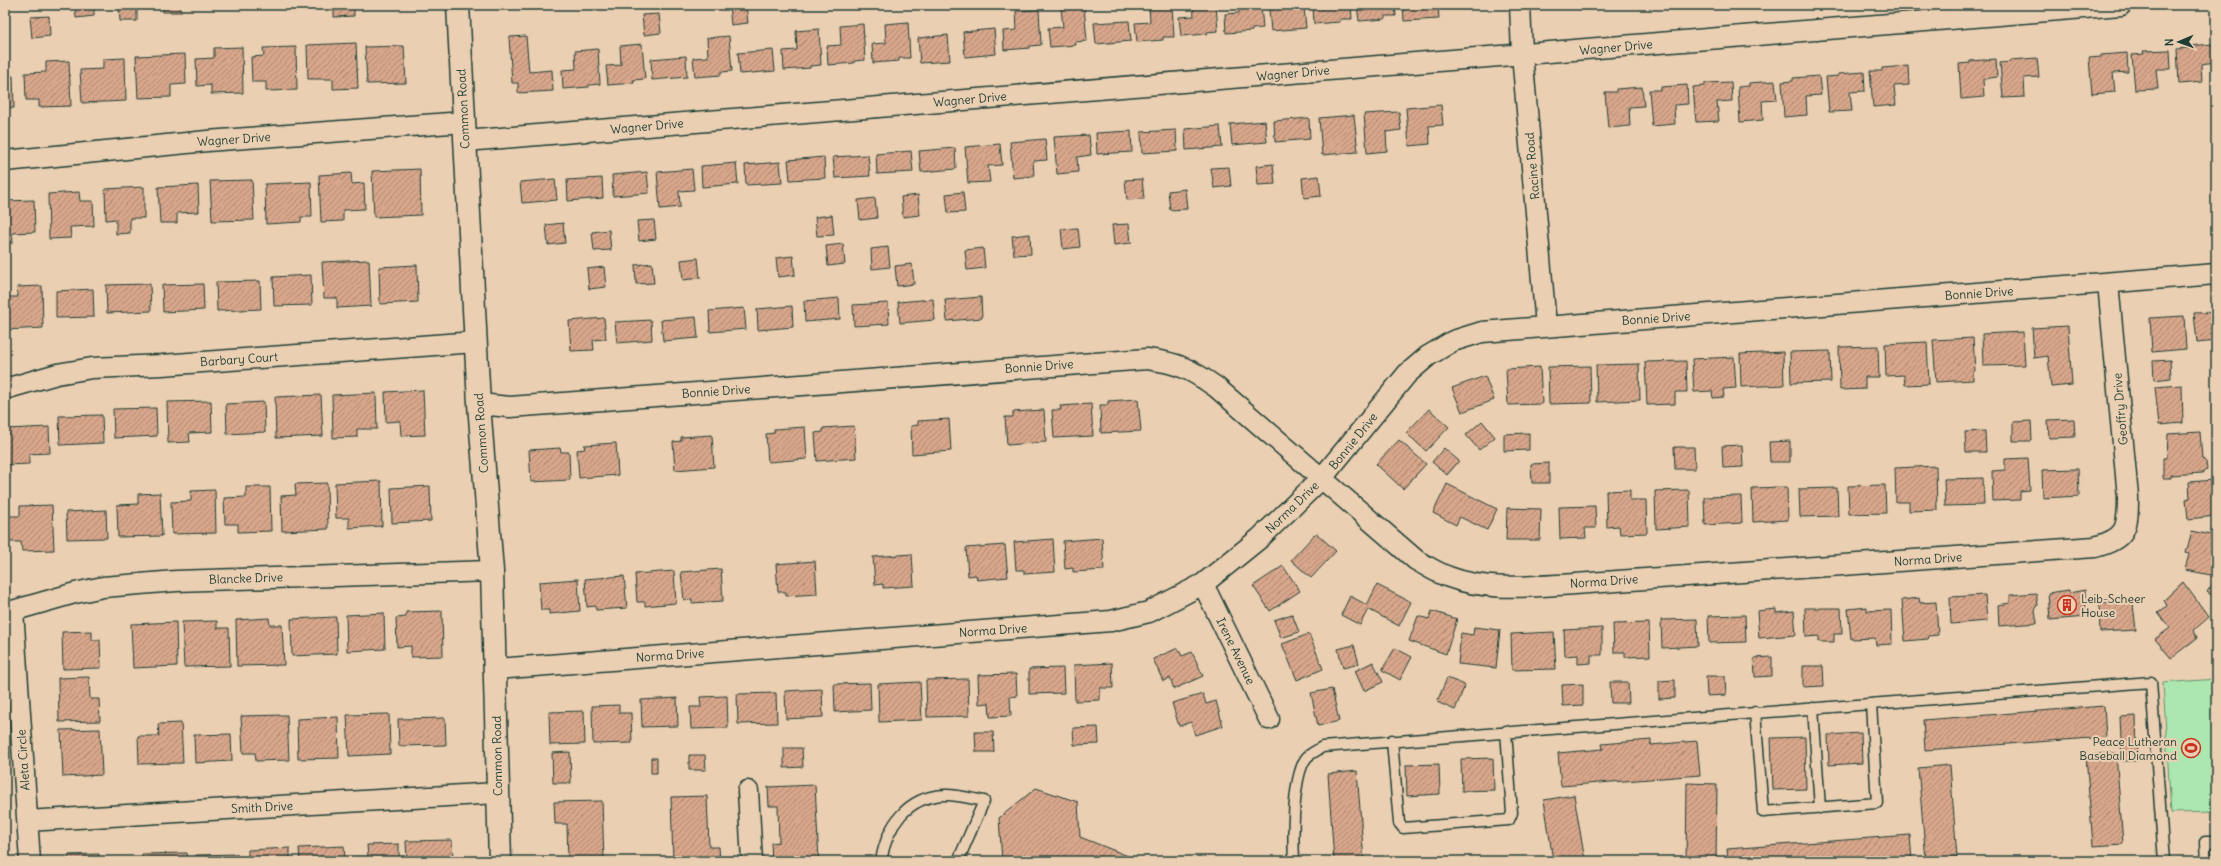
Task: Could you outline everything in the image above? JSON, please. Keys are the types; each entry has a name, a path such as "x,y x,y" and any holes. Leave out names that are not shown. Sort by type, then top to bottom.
{"street":[{"name":"Common Road","path":"458,5 475,342 492,571 496,669 497,793 500,861"},
{"name":"Racine Road","path":"1520,5 1522,54 1546,326"},
{"name":"Wagner Drive","path":"5,160 207,141 464,131 1522,54 2121,5"},
{"name":"Bonnie Drive","path":"479,404 510,407 1147,359 1172,362 1194,372 1216,387 1322,478 1407,374 1428,356 1453,341 1482,332 2216,274"},
{"name":"Geoffry Drive","path":"2108,283 2128,497 2128,520 2123,534"},
{"name":"Barbary Court","path":"5,389 57,374 92,368 170,364 475,342"},
{"name":"Norma Drive","path":"496,669 1111,621 1149,612 1202,584 1260,538 1322,478 1397,545 1422,564 1450,578 1499,586 1583,583 2095,547 2108,544 2123,534"},
{"name":"Blancke Drive","path":"9,612 67,595 103,587 176,580 492,571"},
{"name":"Irene Avenue","path":"1202,584 1269,719"},
{"name":"Aleta Circle","path":"9,612 30,861"},
{"path":"748,791 752,861"},
{"name":"Smith Drive","path":"27,821 497,793"}],"lane":[{"path":"1294,861 1294,808 1300,776 1307,758 1322,747 1392,740 2151,682 2164,861"},
{"path":"1755,712 1763,812 1877,803 1871,704"},
{"path":"1813,708 1820,808"},
{"path":"1392,740 1399,824 1403,828 1509,820 1512,813 1506,732"},
{"path":"882,861 883,849 896,820 901,814 929,797 946,795 984,801 958,861"},
{"path":"2206,861 2205,842 2216,842"}],"green space":[{"name":"Peace Lutheran Baseball Diamond","path":"2216,679 2216,812 2171,813 2163,683"}],"building":[{"path":"75,5 94,5 94,16 76,18"},
{"path":"119,5 137,5 137,21 120,21"},
{"path":"163,5 180,5 181,12 163,12"},
{"path":"271,5 271,6 252,6"},
{"path":"294,5 312,5 312,10 295,11"},
{"path":"334,5 354,5 354,16 334,17"},
{"path":"729,5 746,5 748,23 731,25"},
{"path":"1149,5 1172,5 1174,37 1163,37 1163,40 1137,42 1135,23 1150,22"},
{"path":"1193,5 1216,5 1218,31 1207,32 1207,34 1181,36 1179,17 1194,16"},
{"path":"1239,5 1261,5 1263,28 1252,29 1252,31 1226,33 1225,14 1239,13"},
{"path":"1313,5 1351,5 1352,19 1340,19 1340,22 1314,24"},
{"path":"1357,5 1395,5 1396,16 1385,16 1385,19 1359,21"},
{"path":"1403,5 1438,5 1439,19 1404,21"},
{"path":"1084,6 1087,41 1075,42 1076,45 1050,47 1048,28 1063,27 1061,8"},
{"path":"1304,7 1306,28 1271,31 1269,10"},
{"path":"1039,10 1041,45 1030,46 1030,48 1004,50 1003,31 1017,30 1016,11"},
{"path":"659,14 661,33 644,35 642,15"},
{"path":"49,16 50,36 32,38 30,17"},
{"path":"1129,21 1131,41 1096,44 1094,23"},
{"path":"908,22 910,58 899,58 899,61 873,63 872,44 886,43 885,24"},
{"path":"863,24 865,60 854,61 854,63 828,65 827,46 841,45 840,26"},
{"path":"819,29 821,65 810,66 810,68 784,70 783,51 797,50 796,31"},
{"path":"994,29 996,54 965,57 963,32"},
{"path":"948,35 950,61 920,63 918,38"},
{"path":"526,36 529,72 552,70 553,91 518,93 518,83 512,83 509,37"},
{"path":"729,36 732,71 721,72 721,75 695,77 693,58 708,57 707,38"},
{"path":"356,43 358,88 333,89 333,79 308,79 307,45"},
{"path":"642,44 645,79 633,80 634,83 608,85 606,66 621,65 620,46"},
{"path":"2214,44 2215,62 2201,64 2202,82 2179,84 2177,49 2188,48 2188,46"},
{"path":"404,46 406,83 367,84 365,47"},
{"path":"242,47 243,93 211,94 211,85 197,86 196,59 214,58 214,48"},
{"path":"296,47 297,90 266,91 266,82 252,82 251,57 264,56 263,48"},
{"path":"598,49 600,84 589,85 589,87 563,89 562,70 576,69 575,51"},
{"path":"773,50 775,71 740,74 738,53"},
{"path":"2170,50 2171,69 2156,69 2158,89 2135,90 2132,55 2144,54 2143,51"},
{"path":"2127,53 2128,72 2113,73 2115,92 2092,94 2089,58 2101,57 2101,55"},
{"path":"185,54 186,84 171,85 171,97 138,98 136,56"},
{"path":"686,56 687,77 652,80 651,59"},
{"path":"125,58 126,101 82,103 80,70 103,69 103,59"},
{"path":"2037,58 2039,77 2024,78 2025,97 2003,98 2000,63 2011,62 2011,60"},
{"path":"1996,59 1997,77 1983,79 1984,97 1961,99 1959,64 1970,63 1970,61"},
{"path":"69,61 71,106 39,107 39,100 26,100 25,73 46,72 46,62"},
{"path":"1908,66 1909,85 1894,86 1896,105 1873,107 1870,71 1882,71 1882,68"},
{"path":"1864,72 1865,91 1850,92 1852,111 1829,112 1826,77 1838,76 1838,74"},
{"path":"13,76 14,108 5,108 5,77"},
{"path":"1819,76 1821,95 1806,96 1807,115 1784,117 1782,82 1793,81 1793,78"},
{"path":"1775,81 1777,100 1762,101 1763,120 1740,122 1738,87 1749,86 1749,83"},
{"path":"1731,82 1732,101 1717,102 1719,121 1696,122 1693,87 1705,86 1705,83"},
{"path":"1687,85 1688,104 1674,105 1675,124 1652,126 1649,90 1661,90 1661,87"},
{"path":"1642,87 1644,106 1629,107 1630,126 1608,128 1605,92 1616,92 1616,89"},
{"path":"1441,105 1443,125 1429,126 1430,144 1409,146 1406,108"},
{"path":"1399,112 1401,130 1386,132 1387,151 1367,153 1364,114"},
{"path":"1354,115 1358,152 1322,155 1319,118"},
{"path":"1309,118 1310,139 1275,142 1274,121"},
{"path":"1265,121 1267,142 1232,145 1230,124"},
{"path":"1220,126 1222,147 1186,150 1185,129"},
{"path":"1176,130 1177,151 1142,153 1141,132"},
{"path":"1131,131 1132,152 1097,154 1096,133"},
{"path":"1089,135 1091,155 1077,157 1078,172 1057,174 1054,137"},
{"path":"1045,139 1047,160 1033,161 1034,176 1013,178 1010,142"},
{"path":"1000,144 1002,165 988,166 990,182 968,183 965,147"},
{"path":"955,148 956,169 921,172 919,151"},
{"path":"911,151 913,172 877,174 876,154"},
{"path":"868,155 870,176 835,178 833,157"},
{"path":"824,157 825,178 790,180 788,160"},
{"path":"780,162 782,183 746,185 745,165"},
{"path":"736,163 738,184 702,187 701,166"},
{"path":"1273,164 1275,184 1258,185 1256,166"},
{"path":"1229,167 1231,186 1214,188 1211,168"},
{"path":"420,169 421,215 374,217 372,171"},
{"path":"692,169 694,190 679,191 680,207 660,209 657,172"},
{"path":"647,172 649,193 613,196 612,175"},
{"path":"351,173 352,184 364,183 365,209 343,210 343,221 321,222 319,175"},
{"path":"1319,176 1321,196 1304,198 1302,178"},
{"path":"602,178 603,198 568,201 567,180"},
{"path":"555,179 557,200 522,203 520,182"},
{"path":"1142,179 1144,199 1127,200 1125,180"},
{"path":"252,180 254,220 212,221 210,181"},
{"path":"311,182 312,217 301,217 301,222 266,224 265,184"},
{"path":"198,185 199,212 177,213 177,223 160,223 158,187"},
{"path":"144,187 144,218 130,218 130,233 116,234 116,219 106,220 105,189"},
{"path":"1185,189 1187,209 1170,210 1168,191"},
{"path":"79,192 80,201 93,201 94,226 70,227 71,238 49,239 48,194"},
{"path":"963,192 965,212 948,213 946,194"},
{"path":"918,195 920,215 903,217 901,197"},
{"path":"875,198 877,218 860,220 858,200"},
{"path":"34,200 35,232 12,233 13,243 5,243 5,201"},
{"path":"832,215 834,235 817,236 815,217"},
{"path":"654,220 656,239 639,241 637,221"},
{"path":"563,223 565,243 548,245 546,225"},
{"path":"1129,224 1131,243 1114,245 1112,225"},
{"path":"1078,228 1080,247 1063,249 1061,229"},
{"path":"609,230 611,250 594,251 592,232"},
{"path":"1030,234 1031,254 1014,255 1012,236"},
{"path":"843,244 845,264 828,266 826,246"},
{"path":"888,247 890,267 872,269 871,249"},
{"path":"983,248 985,268 967,270 965,250"},
{"path":"793,256 795,275 778,277 776,258"},
{"path":"698,258 700,278 683,280 681,260"},
{"path":"369,260 371,306 337,308 337,298 324,298 322,262"},
{"path":"652,263 654,283 636,284 635,265"},
{"path":"912,264 914,284 897,286 895,266"},
{"path":"417,265 418,302 380,304 379,267"},
{"path":"604,267 606,287 589,289 587,269"},
{"path":"311,275 312,305 274,306 273,277"},
{"path":"260,281 261,309 217,311 216,282"},
{"path":"150,284 151,311 107,313 106,285"},
{"path":"203,284 204,310 163,312 162,285"},
{"path":"42,286 43,328 5,330 5,297 18,297 17,287"},
{"path":"93,289 94,317 56,318 56,291"},
{"path":"981,297 982,318 947,321 945,300"},
{"path":"839,298 840,319 805,322 804,301"},
{"path":"933,299 935,320 900,323 898,302"},
{"path":"888,303 889,324 854,326 853,305"},
{"path":"792,306 793,327 758,330 757,309"},
{"path":"744,308 746,329 710,332 709,311"},
{"path":"2215,312 2216,341 2197,343 2194,313"},
{"path":"2184,316 2186,349 2152,352 2150,318"},
{"path":"696,317 698,338 663,341 661,320"},
{"path":"604,318 606,339 593,340 594,350 571,351 569,321"},
{"path":"651,320 652,340 617,343 615,322"},
{"path":"2068,326 2072,385 2051,387 2048,356 2034,358 2032,328"},
{"path":"2023,332 2025,365 1983,366 1982,334"},
{"path":"1973,338 1975,371 1973,371 1973,380 1936,382 1933,340"},
{"path":"1927,342 1929,384 1905,385 1904,375 1886,376 1885,344"},
{"path":"1878,346 1879,377 1865,377 1865,389 1840,390 1839,347"},
{"path":"1830,351 1831,382 1791,383 1790,352"},
{"path":"1783,352 1784,385 1741,387 1740,354"},
{"path":"1734,357 1736,388 1723,389 1724,397 1713,398 1712,391 1694,392 1692,359"},
{"path":"2170,360 2171,378 2154,380 2153,361"},
{"path":"1686,361 1687,392 1675,392 1675,404 1647,405 1645,362"},
{"path":"1639,364 1640,400 1597,402 1596,365"},
{"path":"1590,366 1591,403 1549,404 1548,367"},
{"path":"1540,367 1542,404 1508,405 1506,369"},
{"path":"1485,376 1494,400 1462,412 1452,388"},
{"path":"2182,385 2183,423 2159,425 2155,387"},
{"path":"423,390 425,435 401,436 400,421 386,422 385,392"},
{"path":"376,393 377,429 357,429 357,437 333,438 332,395"},
{"path":"321,395 323,436 276,438 275,397"},
{"path":"1138,399 1141,431 1101,433 1100,405 1108,405 1108,401"},
{"path":"211,401 212,432 189,433 190,442 168,443 167,402"},
{"path":"264,402 265,432 227,434 226,404"},
{"path":"1091,404 1093,436 1054,438 1052,410 1061,410 1060,406"},
{"path":"156,408 157,436 114,438 113,409"},
{"path":"1429,409 1449,427 1426,451 1406,433"},
{"path":"1044,410 1046,442 1007,445 1005,417 1013,417 1013,412"},
{"path":"102,415 103,443 60,445 59,416"},
{"path":"949,419 951,451 912,454 911,426 918,425 918,421"},
{"path":"2074,419 2075,437 2049,438 2048,420"},
{"path":"1482,421 1495,437 1479,450 1466,435"},
{"path":"2031,421 2032,441 2013,441 2013,422"},
{"path":"854,426 856,458 817,461 815,433 823,432 823,428"},
{"path":"49,427 50,453 29,454 29,464 7,465 6,429"},
{"path":"805,427 807,459 768,462 766,434 774,433 774,429"},
{"path":"1985,431 1986,452 1966,452 1965,432"},
{"path":"2200,432 2202,458 2206,462 2207,470 2203,473 2170,475 2170,478 2163,478 2163,458 2167,458 2168,434"},
{"path":"1529,433 1529,450 1504,451 1504,434"},
{"path":"712,435 714,467 675,470 673,442 681,441 681,437"},
{"path":"1399,440 1426,464 1403,489 1376,464"},
{"path":"1790,441 1790,462 1770,462 1769,442"},
{"path":"616,443 618,475 579,478 577,450 585,449 584,445"},
{"path":"1742,445 1743,467 1723,468 1722,446"},
{"path":"1674,447 1694,447 1695,469 1675,469"},
{"path":"560,448 561,452 569,452 570,480 531,482 529,450"},
{"path":"1444,448 1459,461 1447,475 1432,462"},
{"path":"2028,458 2030,490 2020,491 2020,500 1993,501 1992,471 2005,470 2005,459"},
{"path":"1549,463 1549,483 1532,483 1531,464"},
{"path":"1936,466 1937,510 1909,511 1909,502 1896,502 1895,468"},
{"path":"2078,469 2079,496 2043,498 2042,470"},
{"path":"1983,478 1984,505 1945,506 1944,479"},
{"path":"2214,480 2216,516 2188,519 2186,499 2190,498 2189,482"},
{"path":"381,481 382,526 349,528 349,518 336,518 335,483"},
{"path":"327,483 328,529 282,531 281,496 296,495 295,484"},
{"path":"1447,484 1497,509 1487,530 1460,517 1456,525 1433,513"},
{"path":"1885,485 1886,513 1849,514 1848,486"},
{"path":"430,486 431,521 392,523 391,488"},
{"path":"246,487 270,487 271,531 238,532 238,524 225,524 224,498 246,497"},
{"path":"1787,487 1788,520 1753,522 1752,488"},
{"path":"1837,488 1838,516 1800,517 1799,489"},
{"path":"215,490 216,533 172,534 171,502 191,501 191,491"},
{"path":"1630,490 1630,500 1646,500 1647,533 1620,534 1619,526 1607,527 1606,491"},
{"path":"1689,490 1690,527 1656,529 1655,491"},
{"path":"160,493 162,536 118,537 117,505 138,504 138,494"},
{"path":"1741,496 1742,523 1705,525 1704,497"},
{"path":"52,505 54,550 22,551 21,542 9,542 8,516 20,516 20,506"},
{"path":"1595,506 1596,528 1585,528 1586,538 1560,539 1559,507"},
{"path":"1507,508 1541,509 1540,540 1506,540"},
{"path":"106,510 107,538 67,539 66,512"},
{"path":"2192,531 2216,536 2216,555 2211,575 2185,570 2189,554 2186,553"},
{"path":"1316,533 1336,551 1311,578 1291,560"},
{"path":"1102,538 1104,570 1073,572 1073,568 1065,569 1063,541"},
{"path":"1053,539 1055,572 1024,574 1024,570 1016,570 1014,542"},
{"path":"1005,545 1008,577 977,580 976,575 968,576 966,548"},
{"path":"912,554 914,586 883,588 883,584 875,585 873,557"},
{"path":"815,561 817,594 786,596 786,592 778,592 776,564"},
{"path":"1283,566 1300,591 1270,611 1253,586"},
{"path":"721,569 723,601 692,603 692,599 684,600 681,572"},
{"path":"674,571 676,603 645,606 645,602 637,602 635,574"},
{"path":"624,576 627,608 596,610 595,606 587,607 585,579"},
{"path":"2216,578 2216,598 2207,592"},
{"path":"578,579 580,611 549,614 549,610 541,610 539,582"},
{"path":"2183,582 2209,617 2194,630 2197,638 2171,658 2155,639 2170,628 2158,613 2167,606 2164,600"},
{"path":"1377,585 1411,602 1399,626 1368,609 1360,625 1341,615 1350,596 1367,605"},
{"name":"Leib-Scheer House","path":"2069,590 2069,593 2085,590 2086,617 2050,620 2048,593"},
{"path":"2036,593 2038,605 2035,610 2037,623 1999,626 1998,605 2010,603 2010,595"},
{"path":"1985,595 1987,621 1951,624 1950,597"},
{"path":"1919,598 1920,603 1936,602 1938,635 1929,636 1928,639 1905,641 1902,600"},
{"path":"2112,600 2133,604 2136,630 2100,632 2099,604 2108,603"},
{"path":"1867,607 1867,611 1891,610 1892,644 1876,645 1875,638 1851,639 1848,609"},
{"path":"1805,608 1841,608 1842,634 1834,634 1834,642 1819,642 1819,636 1806,637"},
{"path":"1776,609 1776,613 1794,611 1796,635 1759,638 1757,611"},
{"path":"442,611 443,656 411,657 411,646 397,647 396,618 406,617 406,612"},
{"path":"1432,611 1457,619 1446,654 1409,641 1418,616 1429,619"},
{"path":"384,613 385,649 347,651 346,615"},
{"path":"1292,614 1299,632 1281,638 1274,620"},
{"path":"1745,615 1746,642 1709,643 1708,616"},
{"path":"336,617 337,654 292,656 291,619"},
{"path":"269,618 270,625 282,625 284,665 237,666 236,620"},
{"path":"1697,619 1698,646 1662,648 1661,620"},
{"path":"217,621 217,628 229,628 230,666 184,667 182,622"},
{"path":"176,622 177,666 133,668 131,624"},
{"path":"1649,623 1650,656 1625,657 1625,652 1614,652 1613,624"},
{"path":"1474,627 1500,630 1496,668 1458,664 1461,633 1473,635"},
{"path":"1602,628 1602,655 1591,655 1591,663 1578,664 1578,655 1565,656 1564,630"},
{"path":"92,631 92,640 100,640 101,668 63,669 62,632"},
{"path":"1554,632 1556,669 1512,670 1511,634"},
{"path":"1309,634 1323,669 1297,680 1282,644"},
{"path":"1354,645 1359,664 1343,668 1338,649"},
{"path":"1178,648 1182,656 1192,652 1203,676 1174,689 1170,678 1163,681 1153,659"},
{"path":"1395,648 1412,657 1400,680 1382,670"},
{"path":"1772,657 1772,676 1755,677 1754,658"},
{"path":"1373,662 1383,682 1364,691 1355,671"},
{"path":"1112,663 1113,688 1100,688 1100,700 1075,701 1074,665"},
{"path":"1803,666 1823,666 1824,686 1803,687"},
{"path":"1063,668 1064,693 1029,694 1029,669"},
{"path":"1016,674 1017,696 1010,697 1011,716 990,717 989,703 979,704 978,675"},
{"path":"1706,676 1725,676 1726,695 1707,696"},
{"path":"89,677 90,699 99,699 100,721 59,722 58,678"},
{"path":"1447,678 1465,685 1455,710 1437,702"},
{"path":"968,679 969,716 927,717 926,680"},
{"path":"1675,680 1675,698 1659,699 1659,681"},
{"path":"920,682 922,720 879,722 878,684"},
{"path":"1610,682 1628,682 1629,703 1611,703"},
{"path":"870,683 871,710 835,712 834,684"},
{"path":"1583,684 1583,705 1563,706 1562,685"},
{"path":"822,689 823,717 786,719 785,691"},
{"path":"1332,689 1339,721 1318,726 1311,693"},
{"path":"776,693 777,723 738,724 737,694"},
{"path":"1203,694 1206,704 1216,701 1223,726 1195,735 1191,722 1179,726 1172,703"},
{"path":"727,696 728,728 691,729 690,707 701,707 700,697"},
{"path":"677,698 678,726 642,727 641,700"},
{"path":"619,705 619,713 631,713 632,743 593,744 592,706"},
{"path":"2104,706 2106,737 1925,750 1923,720"},
{"path":"584,711 585,744 550,745 549,712"},
{"path":"389,714 390,754 349,756 347,715"},
{"path":"287,715 289,760 256,761 255,753 243,753 241,716"},
{"path":"2136,716 2137,761 2122,761 2120,717"},
{"path":"338,717 339,758 298,759 297,719"},
{"path":"445,718 446,745 399,746 398,719"},
{"path":"181,723 183,763 139,764 138,736 159,736 158,724"},
{"path":"1098,727 1099,744 1074,745 1073,728"},
{"path":"100,729 102,775 63,777 61,730"},
{"path":"975,732 993,732 994,752 976,752"},
{"path":"1861,733 1862,763 1829,765 1828,735"},
{"path":"231,734 232,761 195,763 194,735"},
{"path":"1805,737 1806,789 1773,790 1771,738"},
{"path":"1651,740 1651,745 1697,741 1700,775 1561,786 1558,753 1603,749 1602,744"},
{"path":"784,748 802,748 803,767 784,768"},
{"path":"570,752 571,783 553,783 552,753"},
{"path":"2116,753 2123,844 2093,846 2086,755"},
{"path":"689,755 705,755 706,770 689,770"},
{"path":"651,758 657,758 657,773 651,773"},
{"path":"1493,758 1494,790 1462,791 1461,759"},
{"path":"1439,764 1440,794 1407,796 1406,765"},
{"path":"1950,765 1957,857 1926,860 1918,768"},
{"path":"1357,771 1364,861 1334,861 1328,774"},
{"path":"1687,783 1717,784 1716,861 1686,861"},
{"path":"815,785 819,861 772,861 771,843 779,842 778,806 769,806 768,787"},
{"path":"1036,788 1078,802 1080,837 1133,858 1133,861 1002,861 999,818"},
{"path":"1574,795 1585,861 1553,861 1544,800"},
{"path":"707,796 709,847 719,847 720,861 673,861 671,797"},
{"path":"602,801 604,861 568,861 567,824 555,824 554,802"},
{"path":"1910,835 1912,861 1728,861 1727,849"},
{"path":"452,840 453,861 407,861 406,841"},
{"path":"399,844 399,861 353,861 353,857 368,857 367,845"},
{"path":"344,846 345,861 300,861 299,848"},
{"path":"290,848 290,861 248,861 248,850"},
{"path":"187,853 188,861 142,861 142,854"},
{"path":"99,854 99,861 69,861 68,855"},
{"path":"237,854 238,861 196,861 196,855"},
{"path":"1497,857 1498,861 1454,861"}],"place":[{"name":"Leib-Scheer House","path":"2067,605"},
{"name":"Peace Lutheran Baseball Diamond","path":"2191,748"}]}
